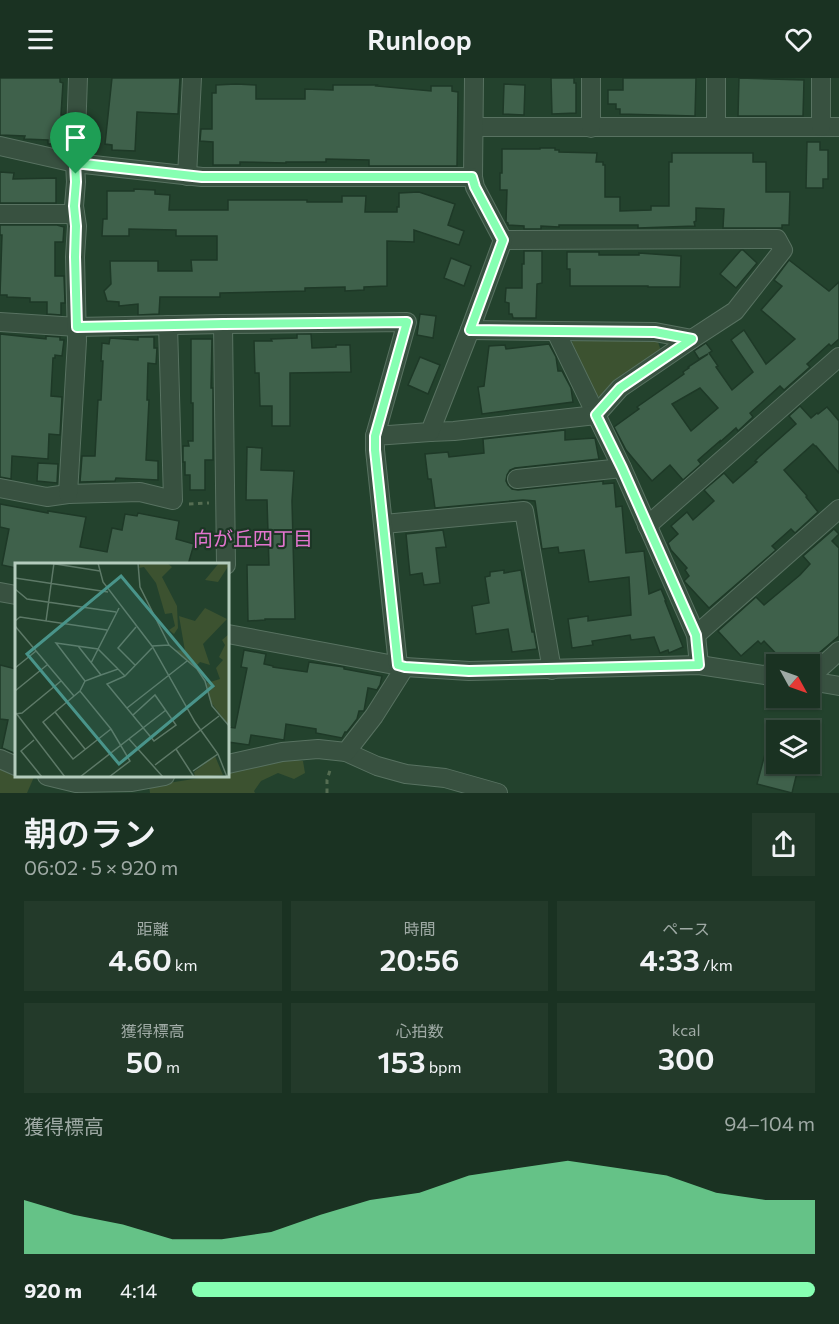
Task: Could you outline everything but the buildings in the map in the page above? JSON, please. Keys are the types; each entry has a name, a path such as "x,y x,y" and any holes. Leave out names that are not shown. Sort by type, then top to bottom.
{"street":[{"path":"68,494 77,327 74,206 78,78"},
{"path":"187,176 192,78"},
{"path":"430,432 503,240 472,177 474,78"},
{"path":"591,78 591,128"},
{"path":"716,78 716,126"},
{"path":"474,127 830,127 821,78"},
{"path":"0,146 75,163 187,176 472,177"},
{"path":"0,214 75,213"},
{"path":"375,436 454,431 596,415 620,388 735,311 783,250 777,239 503,240"},
{"path":"0,322 77,327 407,322 375,436 402,666 374,716 341,751"},
{"path":"223,324 226,563"},
{"path":"0,488 47,496 140,492 173,501 168,325"},
{"path":"470,330 655,332 692,339"},
{"path":"556,332 622,468 696,635 699,665"},
{"path":"647,526 839,357"},
{"path":"517,479 622,468"},
{"path":"696,635 839,509"},
{"path":"384,524 524,511 552,670"},
{"path":"0,592 15,594"},
{"path":"230,634 402,666 469,671 699,665 766,675"},
{"path":"820,669 839,651"},
{"path":"820,681 839,686"},
{"path":"230,764 282,752 318,749 341,751 377,766 406,774 445,778 498,793"},
{"path":"0,759 15,766"},
{"path":"52,778 76,783 132,782 158,778"}],"path":[{"path":"184,504 214,503"},
{"path":"327,793 327,780 341,751"}],"green space":[{"path":"576,336 656,336 661,351 619,378 603,397 589,395 568,348"},
{"path":"283,758 303,761 305,773 294,779 278,773 261,781 255,793 150,793 149,786 200,778 230,778 230,770"},
{"path":"0,764 15,770 15,778 34,778 27,793 0,793"}],"district":[{"name":"向が丘四丁目","path":"253,538"}],"route":[{"path":"75,163 202,177 472,177 503,240 470,330 655,332 692,339 620,388 596,415 696,635 699,665 469,671 398,665 375,436 407,322 77,327 74,206 76,174 75,163"}]}
